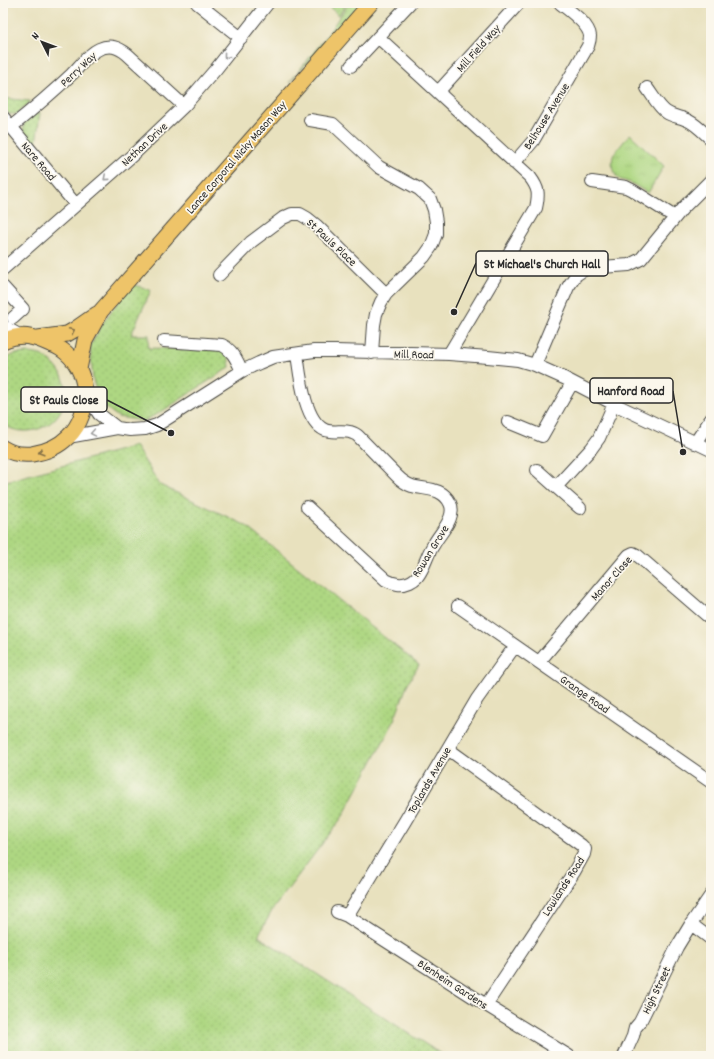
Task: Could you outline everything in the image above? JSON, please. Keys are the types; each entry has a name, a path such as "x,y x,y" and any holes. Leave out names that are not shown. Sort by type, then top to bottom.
{"main road":[{"name":"Lance Corporal Nicky Mason Way","path":"79,369 85,340 102,311 371,3"},
{"name":"Lance Corporal Nicky Mason Way","path":"37,338 67,334 102,311"},
{"path":"3,341 21,336 37,338 60,348 72,358 79,369 86,391 83,411 77,425 68,437 54,448 38,453 23,455 5,451"}],"street":[{"path":"197,3 241,38"},
{"name":"Nethan Drive","path":"3,269 135,153 184,106 268,3"},
{"path":"351,66 410,3"},
{"name":"Mill Field Way","path":"438,92 519,3"},
{"name":"Belhouse Avenue","path":"378,37 514,163 533,141 588,46 590,36 585,25 561,3"},
{"name":"Perry Way","path":"11,127 50,94 91,54 99,49 110,46 120,48 128,54 184,106"},
{"path":"646,88 665,111 674,116 690,121 711,139"},
{"name":"Nare Road","path":"3,117 76,205"},
{"path":"310,120 333,124 379,167 419,189 430,199 434,210 436,234 431,247 424,257 386,294 380,302 374,325 372,353"},
{"path":"449,354 536,208 538,198 536,186 530,176 514,163"},
{"path":"534,365 568,287 576,275 588,268 629,265 641,259 675,217 711,180"},
{"path":"592,182 626,187 675,217"},
{"name":"St Pauls Place","path":"219,275 251,242 283,218 292,214 300,214 317,226 386,294"},
{"path":"3,287 22,309 12,318"},
{"path":"3,326 21,336"},
{"path":"164,341 222,345 231,352 242,371"},
{"name":"Mill Road","path":"68,437 117,428 130,430 145,429 157,425 242,371 273,357 335,351 449,354 518,360 534,365 711,450"},
{"name":"Rowan Grove","path":"297,354 301,380 308,407 317,423 322,428 328,430 350,432 358,436 396,476 412,486 433,489 440,492 450,503 452,510 451,517 447,525 432,545 421,571 416,578 403,584 394,584 386,580 307,507"},
{"path":"508,422 542,436 572,383"},
{"path":"86,391 94,408 99,414 117,428"},
{"path":"556,487 591,449 599,438 614,404"},
{"path":"696,443 711,419"},
{"path":"537,470 580,508"},
{"name":"Manor Close","path":"539,662 633,553 637,554 711,619"},
{"name":"Grange Road","path":"458,606 711,782"},
{"name":"Toplands Avenue","path":"342,914 448,748 477,699 515,646"},
{"name":"Lowlands Road","path":"448,748 585,849 584,854 574,872 486,1005"},
{"name":"High Street","path":"624,1056 635,1028 640,1022 677,947 711,895"},
{"name":"Blenheim Gardens","path":"342,914 570,1056"},
{"path":"691,924 711,939"}],"green space":[{"path":"324,3 347,3 339,15"},
{"path":"349,3 361,3 289,83 325,38"},
{"path":"3,98 30,102 16,114 9,114 3,106"},
{"path":"39,112 36,144 33,144 23,131 24,124"},
{"path":"630,134 664,166 648,193 631,183 619,179 616,176 612,164 613,155"},
{"path":"132,284 151,290 131,335 149,335 148,348 222,350 228,355 230,367 164,410 144,421 118,417 100,403 93,380 90,346 104,321"},
{"path":"28,353 44,357 57,368 63,379 66,390 65,400 61,410 46,426 35,430 20,431 7,427 3,424 3,360 15,354"},
{"path":"135,446 160,485 245,525 419,665 408,683 392,725 343,816 273,909 258,936 444,1056 3,1056 3,482"}],"place":[{"name":"St Michael's Church Hall","path":"454,312"},
{"name":"St Pauls Close","path":"171,433"},
{"name":"Hanford Road","path":"683,452"}]}
